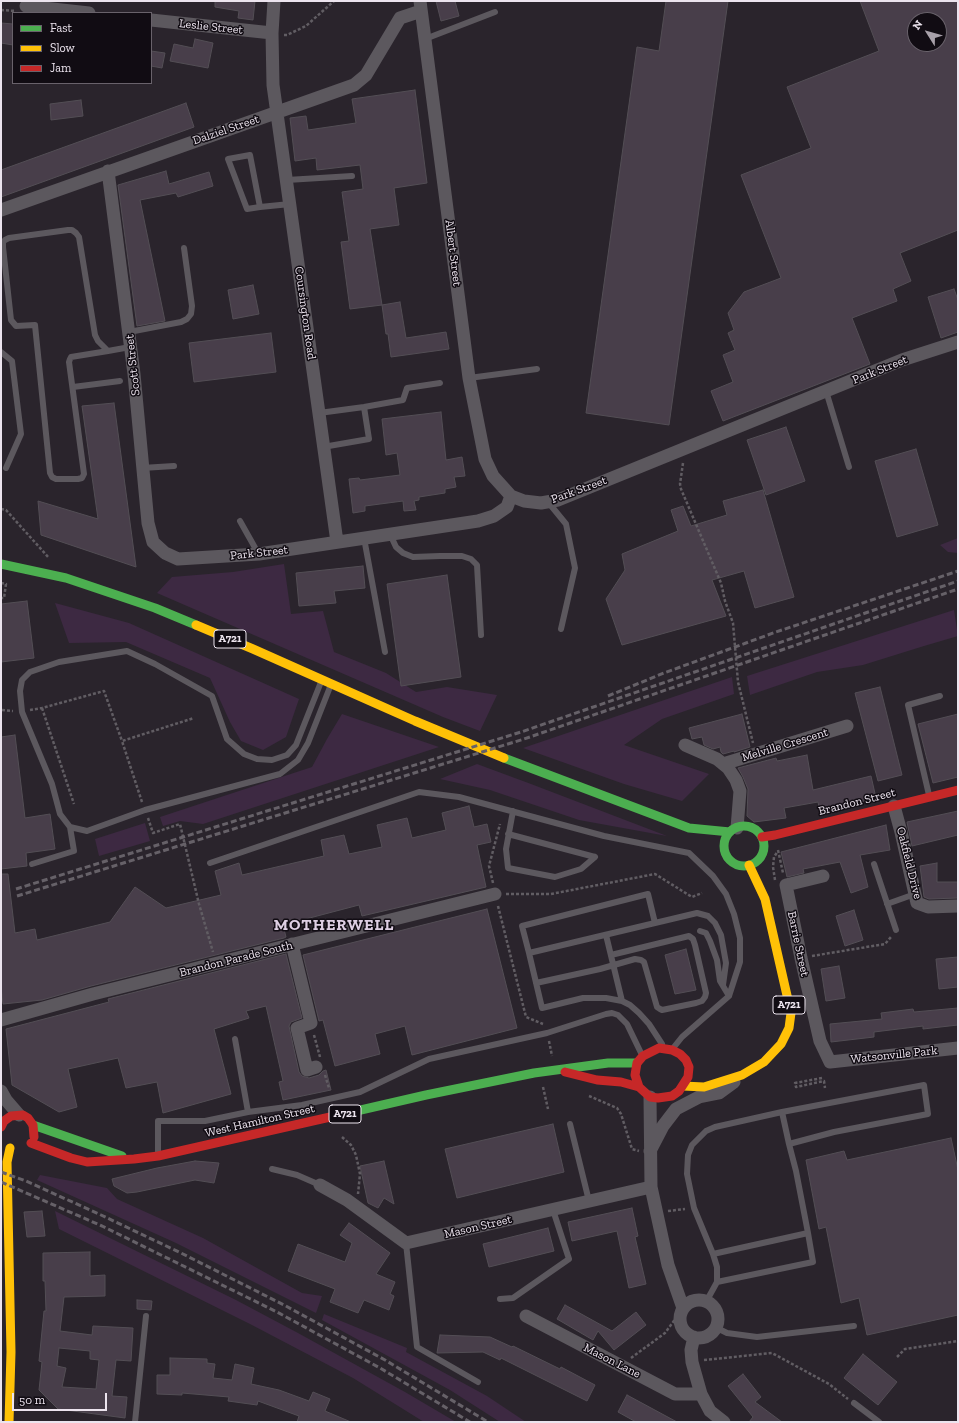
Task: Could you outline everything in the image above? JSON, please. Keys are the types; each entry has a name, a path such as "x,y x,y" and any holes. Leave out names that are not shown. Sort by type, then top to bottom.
{"main road":[{"name":"A721","path":"1,564 66,578 155,608 322,679 415,722 525,767 689,828 733,830 743,826 750,827 760,834 762,838"},
{"name":"Brandon Street","path":"762,838 958,790"},
{"name":"A721","path":"689,828 700,837"},
{"path":"729,858 725,851 724,844 733,830"},
{"path":"717,850 734,863 742,866 749,865 756,862 764,850 762,838"},
{"name":"A721","path":"683,1086 704,1087 724,1079 742,1075 764,1062 781,1044 789,1028 791,1013 765,899 749,865"},
{"name":"A721","path":"640,1059 659,1048 668,1050"},
{"path":"640,1059 635,1075 640,1087 650,1097 658,1098 672,1096 683,1086 693,1068 680,1054 668,1050"},
{"name":"West Hamilton Street","path":"21,1147 87,1162 158,1156 426,1095 534,1073 640,1059"},
{"name":"West Hamilton Street","path":"556,1070 597,1080 621,1082 640,1087"},
{"path":"711,1074 724,1079"},
{"name":"A721","path":"19,1115 28,1118 33,1125"},
{"path":"1,1125 7,1118 19,1115"},
{"path":"9,1422 9,1359 5,1285 7,1162 34,1135 33,1125"},
{"name":"West Hamilton Street","path":"33,1125 134,1159"},
{"name":"A721","path":"2,1140 21,1147"}],"street":[{"name":"Coursington Road","path":"274,1 272,33 273,85 276,113 287,180 337,542"},
{"path":"26,6 80,12"},
{"name":"Albert Street","path":"420,6 469,378 485,459 493,476 511,496"},
{"name":"Dalziel Street","path":"1,210 354,85 366,75 400,18 420,6"},
{"name":"Leslie Street","path":"152,20 272,33"},
{"name":"Scott Street","path":"108,171 134,374 148,523 153,542 165,553"},
{"name":"Park Street","path":"165,553 178,559 259,554 478,521 494,516 507,507 511,496 524,501 541,503 558,500 902,360 958,342"},
{"name":"Melville Crescent","path":"723,764 847,726"},
{"path":"685,745 723,764 728,768 736,780 740,791 733,830"},
{"name":"Oakfield Drive","path":"894,806 902,832 917,903 928,907 958,906"},
{"path":"780,882 823,876"},
{"name":"Barrie Street","path":"780,882 801,958 820,1041 830,1062"},
{"name":"Brandon Parade South","path":"1,1020 93,994 496,894"},
{"path":"292,944 311,1023 297,1028 307,1070 318,1062"},
{"name":"Watsonville Park","path":"830,1062 958,1048"},
{"path":"650,1153 663,1126 676,1109 699,1097 719,1093 742,1075"},
{"path":"1,1091 6,1100 19,1115"},
{"path":"650,1097 651,1187 668,1265 684,1308"},
{"path":"320,1185 357,1207 406,1243"},
{"name":"Mason Street","path":"406,1243 651,1187"},
{"path":"700,1300 711,1305 717,1315 717,1322 712,1332 701,1338 694,1337 684,1331 681,1326 681,1313 684,1308 688,1304 700,1300"},
{"name":"Mason Lane","path":"526,1316 675,1394 701,1394"},
{"path":"694,1337 691,1350 692,1362 701,1394 710,1411 723,1422"}],"lane":[{"path":"425,39 495,12"},
{"path":"260,207 250,155 228,159 247,209 290,204"},
{"path":"287,180 352,176"},
{"path":"108,351 98,341 95,335 79,237 72,230 16,237 5,240 3,242 3,247 12,323 16,326 35,325 50,473 52,477 56,479 78,479 82,478 84,474 69,362 71,357 108,351 130,347"},
{"path":"129,332 181,322 187,319 191,314 192,306 184,248"},
{"path":"1,352 12,361 21,434 6,468"},
{"path":"469,378 537,369"},
{"path":"73,387 120,381"},
{"path":"319,413 403,400 407,388 440,383"},
{"path":"826,391 848,467"},
{"path":"323,447 369,439 364,407"},
{"path":"142,468 174,466"},
{"path":"548,502 566,524 575,568 561,629"},
{"path":"240,522 259,554"},
{"path":"390,534 396,547 404,553 414,557 462,556 471,559 477,565 481,635"},
{"path":"364,538 385,652"},
{"path":"32,864 74,851 70,827 60,814 52,784 22,712 20,691 22,680 30,672 60,662 127,651 155,664 212,696 227,739 244,754 257,759 272,760 287,755 296,745 322,679"},
{"path":"70,827 87,832 145,810 280,774 298,760 308,743 331,684"},
{"path":"930,797 908,705 940,696"},
{"path":"210,863 419,792 459,797 604,836 689,853 713,876 726,894 734,914 740,938 740,962 729,996 668,1050 649,1024 630,1005 622,1001 606,998 583,998 542,1008 522,926 648,894 655,923"},
{"path":"508,834 595,857 581,869 555,877 508,868 506,849 510,810"},
{"path":"874,864 896,930"},
{"path":"887,904 915,894"},
{"path":"529,953 697,913 708,916 715,923 721,935 726,963 723,985"},
{"path":"700,932 706,934 710,940 717,960 720,981 729,996"},
{"path":"606,935 622,1001"},
{"path":"536,983 635,959 644,962 657,1007 662,1010 702,1001 705,997 706,993 695,945 689,936 611,955"},
{"path":"158,1156 158,1121 205,1121 248,1112 302,1105 360,1092 429,1059 547,1033 606,1014 612,1013 627,1024 640,1059"},
{"path":"235,1039 248,1112"},
{"path":"706,1302 717,1282 717,1267 694,1208 687,1174 687,1163 692,1145 699,1137 706,1131 715,1127 782,1112 924,1085 928,1114 834,1132 789,1144"},
{"path":"717,1282 813,1262 796,1171 782,1112"},
{"path":"570,1124 589,1200"},
{"path":"272,1169 297,1175 320,1185"},
{"path":"500,1299 513,1298 569,1259 553,1210"},
{"path":"713,1254 808,1233"},
{"path":"406,1243 417,1346 478,1382"},
{"path":"135,1422 146,1316"},
{"path":"715,1327 727,1333 757,1338 854,1326"},
{"path":"854,1403 879,1422"}],"path":[{"path":"272,33 288,35 306,26 334,1"},
{"path":"686,448 680,484 721,584 733,623 738,682 756,754"},
{"path":"1,509 6,510 51,561"},
{"path":"1,583 6,584 4,598 1,598"},
{"path":"2,710 22,712 104,691 153,833 180,824 212,952 219,950"},
{"path":"42,708 74,804"},
{"path":"122,741 194,718"},
{"path":"510,810 501,821 489,866 526,1017 545,1025 556,1070"},
{"path":"775,835 778,850 780,882"},
{"path":"778,850 774,857 773,867 780,882"},
{"path":"496,894 551,894 655,874 692,896 702,893"},
{"path":"801,958 885,944 896,930"},
{"path":"313,1031 318,1062"},
{"path":"534,1073 543,1087 548,1109"},
{"path":"822,1078 795,1083 796,1087 824,1081 825,1088"},
{"path":"584,1094 617,1108 621,1114 632,1149 650,1153"},
{"path":"342,1136 351,1145 356,1155 360,1174 357,1207"},
{"path":"656,1213 694,1208"},
{"path":"621,1366 665,1333 684,1308"},
{"path":"897,1356 905,1349 958,1341"},
{"path":"692,1362 772,1353 829,1384 854,1403"}],"shaded area":[{"path":"958,538 958,553 948,552 940,545"},
{"path":"284,564 291,614 323,611 334,652 386,673 416,692 447,687 497,695 480,731 443,717 157,593 172,577 233,572"},
{"path":"55,603 129,623 299,699 286,737 263,750 241,741 230,722 210,678 126,642 69,643"},
{"path":"954,610 958,636 863,665 817,672 750,695 747,676"},
{"path":"732,677 734,694 662,719 624,745 709,774 682,801 624,784 523,748"},
{"path":"342,714 439,747 203,824 180,821 163,826 160,817 312,767"},
{"path":"477,764 667,836 579,820 490,790 440,779"},
{"path":"145,823 150,841 99,856 95,839"},
{"path":"40,1175 107,1188 117,1199 203,1238 302,1293 322,1296 316,1313 176,1243 37,1180"},
{"path":"55,1211 236,1300 405,1392 456,1422 424,1422 353,1378 250,1324 59,1229"},
{"path":"324,1314 407,1348 406,1352 487,1396 526,1422 500,1422 450,1390 322,1320"}],"building":[{"path":"215,1 255,1 253,20 238,18 239,11 215,7"},
{"path":"436,1 455,1 459,16 441,21"},
{"path":"666,1 728,1 669,425 586,413 637,47 659,51"},
{"path":"860,1 958,1 958,230 900,253 911,281 893,289 897,301 852,318 870,364 723,421 711,391 733,382 723,355 735,350 728,333 734,330 728,313 744,292 781,278 741,175 811,148 787,87 879,51"},
{"path":"1,23 12,24 12,45 1,43"},
{"path":"195,39 213,43 208,68 170,61 174,44 193,48"},
{"path":"152,51 165,53 162,68 152,66"},
{"path":"415,90 427,183 394,188 399,225 370,229 382,305 350,309 341,242 349,241 342,192 363,189 360,165 317,170 316,158 295,161 290,118 306,116 308,130 356,123 352,99"},
{"path":"81,100 83,116 51,120 50,104"},
{"path":"186,103 194,127 1,197 1,170"},
{"path":"166,171 169,184 209,172 213,186 178,197 176,193 140,200 165,321 137,326 118,185"},
{"path":"253,285 259,314 233,319 228,290"},
{"path":"954,289 958,300 958,332 941,338 928,297"},
{"path":"400,302 406,338 446,332 449,349 391,357 382,305"},
{"path":"271,333 276,372 194,382 189,343"},
{"path":"114,403 136,567 41,535 38,501 98,519 82,406"},
{"path":"441,412 446,460 462,457 465,476 454,477 456,487 445,489 445,493 419,497 419,500 414,501 416,510 404,511 403,501 365,506 365,511 353,513 349,479 359,478 360,480 400,475 397,453 386,455 382,419"},
{"path":"786,427 805,481 766,495 747,440"},
{"path":"916,449 938,525 897,537 875,461"},
{"path":"763,490 794,597 755,608 744,571 712,580 726,616 622,645 606,599 625,570 622,554 678,531 671,510 683,506 691,526 727,515 723,501"},
{"path":"363,566 365,588 334,591 336,603 299,606 296,573"},
{"path":"447,575 461,677 401,686 387,584"},
{"path":"27,601 34,658 1,662 1,604"},
{"path":"880,687 902,775 878,781 855,693"},
{"path":"742,714 750,747 723,754 720,747 713,749 704,745 702,737 692,739 689,728"},
{"path":"958,714 958,777 933,783 918,724"},
{"path":"15,735 25,818 50,814 55,849 26,853 27,866 1,869 1,737"},
{"path":"807,755 813,790 871,776 876,798 820,812 818,802 784,808 786,818 754,822 747,816 748,789 738,768 776,758 777,761"},
{"path":"469,806 474,827 487,824 491,842 477,845 486,887 362,916 359,905 283,925 286,937 284,938 91,986 42,1000 3,1004 1,987 1,874 8,874 15,933 35,929 37,940 110,922 135,887 166,908 221,895 215,871 239,863 242,875 324,856 321,840 344,835 349,854 382,847 377,825 407,818 412,838 446,830 442,813"},
{"path":"958,811 958,835 912,846 907,822"},
{"path":"886,825 890,850 860,855 868,887 851,893 840,862 803,869 804,873 787,877 781,852"},
{"path":"937,863 937,882 958,882 958,898 929,899 924,897 920,866"},
{"path":"487,909 517,1028 412,1055 405,1026 375,1034 380,1054 335,1066 323,1020 319,1021 303,955"},
{"path":"854,910 863,940 845,946 836,916"},
{"path":"686,949 696,990 675,994 665,955"},
{"path":"286,954 302,1018 291,1022 289,1026 299,1072 302,1076 309,1078 319,1075 326,1070 331,1090 283,1100 279,1082 283,1081 266,1006 246,1011 249,1018 214,1029 231,1094 163,1113 157,1082 126,1088 118,1058 68,1069 77,1107 59,1112 12,1085 6,1029 109,1002 108,999"},
{"path":"958,957 958,987 939,989 936,959"},
{"path":"839,966 845,998 826,1001 821,969"},
{"path":"958,1008 958,1025 923,1029 923,1026 874,1032 874,1037 831,1042 830,1024 882,1019 881,1013 913,1009 914,1012"},
{"path":"553,1124 564,1172 457,1198 445,1149"},
{"path":"951,1138 958,1170 958,1315 867,1335 859,1298 841,1303 826,1227 819,1229 806,1160 844,1151 847,1160"},
{"path":"195,1161 219,1163 214,1183 195,1180 127,1193 114,1186 112,1179 157,1168"},
{"path":"384,1161 394,1204 384,1198 378,1208 368,1203 360,1166"},
{"path":"632,1208 638,1236 635,1237 646,1284 629,1288 617,1231 572,1241 568,1222"},
{"path":"42,1211 45,1236 27,1237 24,1212"},
{"path":"349,1223 390,1253 376,1274 395,1282 390,1294 394,1296 389,1310 364,1300 358,1313 330,1302 335,1289 288,1271 298,1244 345,1262 352,1243 340,1235"},
{"path":"548,1228 554,1251 489,1267 483,1244"},
{"path":"90,1252 90,1276 105,1275 105,1296 64,1297 60,1331 92,1335 93,1326 133,1328 131,1361 116,1360 112,1396 127,1397 125,1418 58,1409 39,1390 42,1362 39,1361 44,1311 46,1311 45,1281 43,1281 43,1253","holes":["59,1348 90,1351 90,1359 99,1360 96,1389 62,1387 66,1368 57,1366"]},
{"path":"137,1300 152,1301 151,1310 137,1309"},
{"path":"565,1305 612,1331 636,1312 646,1325 614,1350 598,1331 593,1340 557,1319"},
{"path":"440,1335 490,1337 512,1347 513,1346 560,1369 561,1367 595,1385 587,1401 501,1358 500,1360 483,1352 437,1353"},
{"path":"863,1354 897,1382 878,1405 844,1378"},
{"path":"170,1358 207,1359 207,1363 215,1364 213,1378 232,1380 235,1364 254,1368 251,1384 279,1390 309,1401 313,1392 330,1399 325,1411 351,1422 297,1422 299,1416 258,1401 257,1405 228,1401 229,1397 182,1393 182,1395 157,1394 157,1375 170,1375"},
{"path":"743,1374 761,1397 755,1402 782,1422 749,1422 753,1417 728,1386"},
{"path":"627,1395 677,1422 636,1422 618,1412"}],"railway":[{"path":"608,696 664,673 776,632 958,571"},
{"path":"16,889 521,732 958,581"},
{"path":"17,896 524,739 958,589"},
{"path":"1,1172 26,1181 101,1215 181,1253 284,1305 385,1360 488,1422"},
{"path":"1,1182 102,1226 277,1312 380,1368 470,1422"}],"traffic: fast":[{"path":"1,564 66,578 155,608 196,625"},
{"path":"504,758 689,828 730,832"},
{"path":"744,826 752,828 758,832 762,838 764,846 762,854 758,860 752,864 744,866 736,864 730,860 726,854 724,846 726,838 730,832 736,828 744,826"},
{"path":"339,1115 426,1095 534,1073 608,1063 637,1063"},
{"path":"33,1125 122,1156"}],"traffic: slow":[{"path":"196,625 415,721 504,758"},
{"path":"683,1086 704,1087 742,1075 764,1062 781,1044 789,1028 791,1013 765,899 749,865"},
{"path":"9,1422 11,1352 7,1162 10,1148"}],"traffic: jam":[{"path":"762,837 958,790"},
{"path":"659,1048 672,1050 680,1054 686,1060 689,1067 688,1077 679,1091 672,1096 658,1098 650,1097 639,1087 635,1075 637,1063 643,1056 659,1048"},
{"path":"565,1072 597,1080 621,1082 639,1087"},
{"path":"1,1127 4,1121 11,1116 23,1115 28,1118 33,1125 34,1137"},
{"path":"31,1143 71,1158 87,1162 134,1159 158,1156 339,1115"}],"district":[{"name":"MOTHERWELL","path":"334,925"}]}
